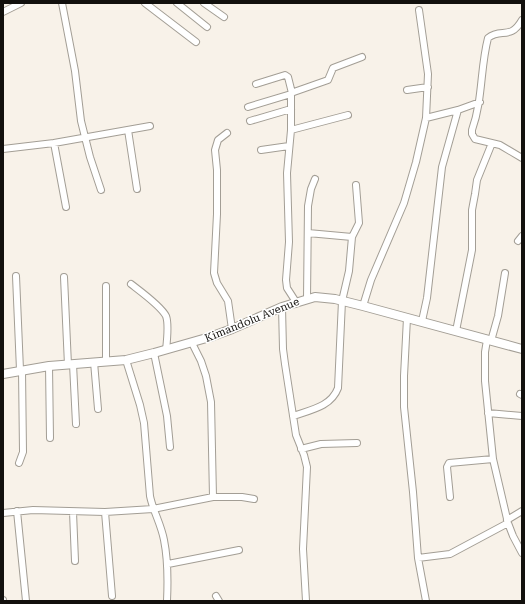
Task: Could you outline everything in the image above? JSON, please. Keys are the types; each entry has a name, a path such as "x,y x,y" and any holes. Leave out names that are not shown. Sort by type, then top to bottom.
{"street":[{"path":"3,12 21,3"},
{"path":"62,3 85,137 101,190"},
{"path":"145,3 196,42"},
{"path":"177,3 207,27"},
{"path":"204,3 224,17"},
{"path":"364,306 371,280 404,203 416,162 426,118 428,74 419,10"},
{"path":"522,20 518,27 512,31 492,35 488,38 483,66 480,102 472,134 475,139 500,145 522,158"},
{"path":"248,108 328,80 333,68 362,57"},
{"path":"256,84 285,75 288,77 291,93 290,130 286,173 289,242 286,285 296,302"},
{"path":"407,90 428,87"},
{"path":"426,118 458,110 480,102"},
{"path":"250,121 291,109"},
{"path":"422,321 430,275 442,167 458,110"},
{"path":"290,130 348,115"},
{"path":"3,149 54,143 150,126"},
{"path":"128,130 137,188"},
{"path":"227,133 218,140 214,150 217,170 217,196 214,273 217,283 228,301 232,329"},
{"path":"54,143 66,207"},
{"path":"456,331 472,250 472,210 474,194 477,180 492,143"},
{"path":"261,150 289,146"},
{"path":"307,299 308,206 315,179"},
{"path":"293,416 323,405 330,401 336,393 338,383 342,301 349,271 352,237 360,219 356,186"},
{"path":"308,233 352,237"},
{"path":"505,273 498,316 485,352 484,375 493,459 507,521 522,553"},
{"path":"16,276 21,370 23,452 20,463"},
{"path":"64,277 76,424"},
{"path":"131,284 152,302 165,316 167,335 166,350"},
{"path":"106,286 106,361"},
{"name":"Kimandolu Avenue","path":"3,374 49,366 126,360 192,343 232,329 282,307 315,297 364,306 522,349"},
{"path":"282,307 283,349 293,416 296,435 307,467 303,549 306,601"},
{"path":"407,318 404,407 418,558 426,601"},
{"path":"192,343 201,361 206,376 211,402 213,497"},
{"path":"154,353 167,416 170,447"},
{"path":"126,360 144,423 150,496 153,509 164,538 168,564 167,601"},
{"path":"94,362 98,409"},
{"path":"49,366 50,438"},
{"path":"488,413 522,416"},
{"path":"301,449 321,444 356,444"},
{"path":"450,497 448,464 453,462 493,459"},
{"path":"3,513 17,511 104,512 153,509 213,497 242,497 254,499"},
{"path":"17,511 26,601"},
{"path":"418,558 446,556 522,511"},
{"path":"73,512 75,560"},
{"path":"104,512 112,596"},
{"path":"168,564 239,550"}]}
